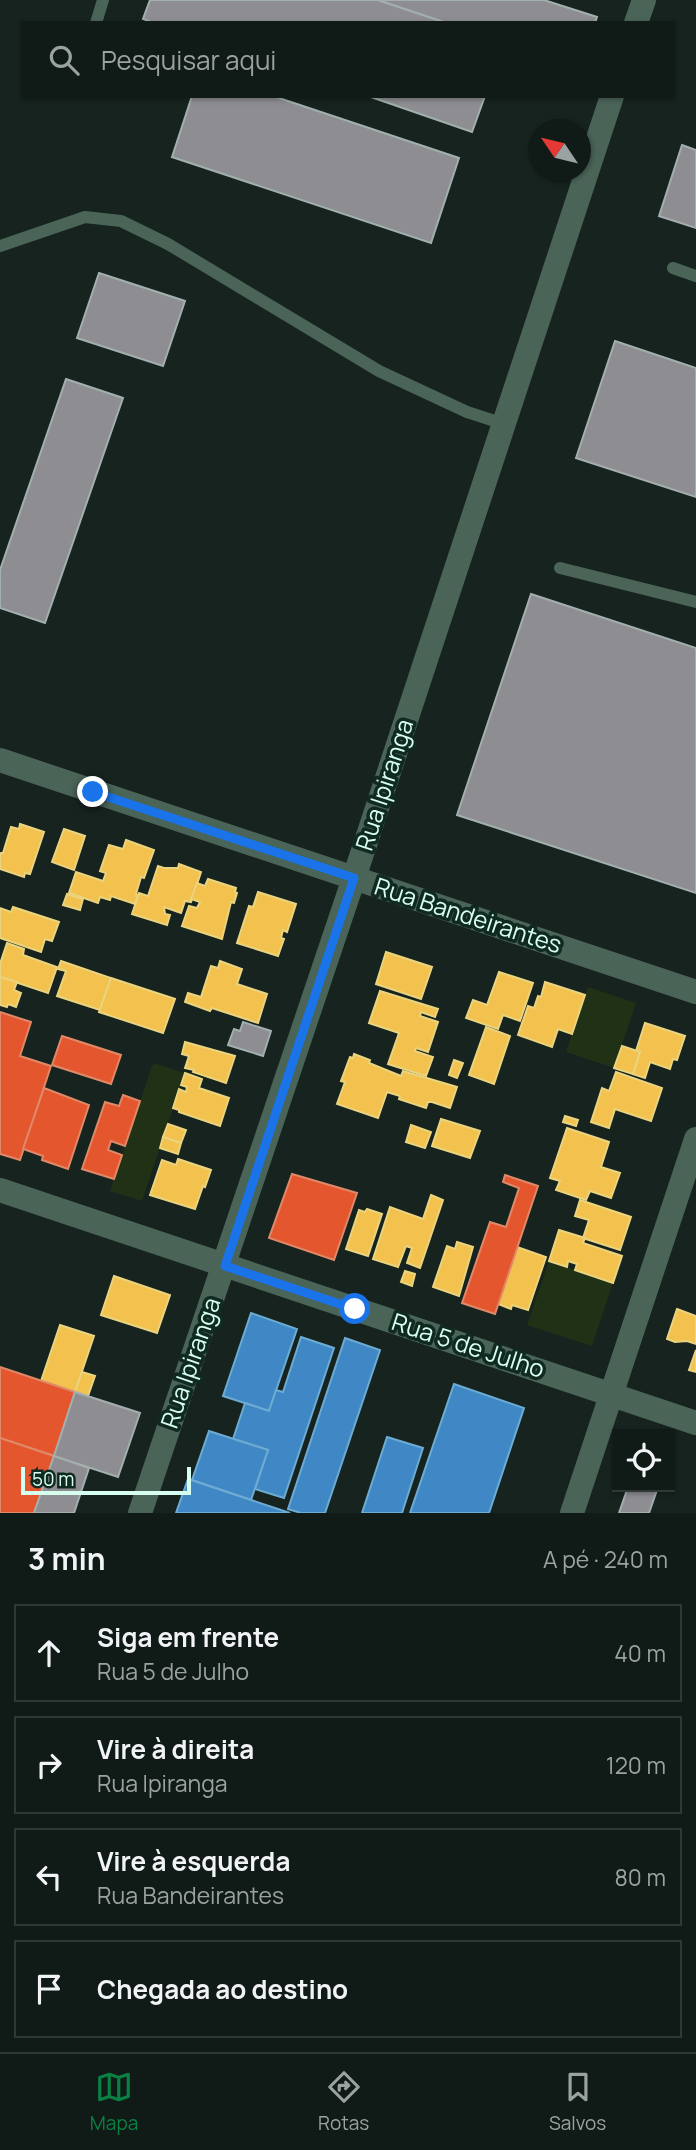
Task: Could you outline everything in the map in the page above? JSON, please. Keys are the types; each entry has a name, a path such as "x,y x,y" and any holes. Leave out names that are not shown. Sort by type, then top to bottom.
{"street":[{"path":"637,21 644,0"},
{"name":"Rua Ipiranga","path":"141,1513 611,98"},
{"name":"Rua Bandeirantes","path":"0,761 696,992"},
{"path":"572,1513 696,1139"},
{"name":"Rua 5 de Julho","path":"0,1190 696,1423"}],"lane":[{"path":"97,21 103,0"},
{"path":"0,246 85,217 121,221 169,244 379,371 467,412 504,424"},
{"path":"673,268 696,276"},
{"path":"560,568 696,602"}],"green space":[{"path":"588,987 636,1003 614,1068 566,1052"},
{"path":"153,1063 185,1073 142,1201 110,1191"},
{"path":"549,1261 613,1283 592,1346 527,1325"}],"building: Moradias":[{"path":"20,824 44,832 30,874 25,873 24,877 0,869 0,855 11,827 19,829"},
{"path":"64,829 85,836 74,870 52,862"},
{"path":"126,840 154,850 144,878 141,877 135,904 111,896 110,900 100,897 98,903 69,893 76,872 103,881 106,873 100,871 109,845 123,849"},
{"path":"179,864 201,872 191,902 185,901 181,913 164,907 165,914 170,915 167,925 132,914 139,893 148,896 158,866 178,868"},
{"path":"208,879 236,888 237,893 234,903 231,902 222,939 182,926 189,906 197,908 200,902 191,899 197,883 205,886"},
{"path":"258,892 296,904 287,932 283,930 281,938 284,939 278,956 237,943 249,906 253,907"},
{"path":"67,894 83,899 80,910 63,905"},
{"path":"13,907 59,922 52,941 45,939 41,952 0,938 0,908 11,912"},
{"path":"7,943 24,949 23,955 57,967 48,993 0,977 0,964"},
{"path":"386,952 432,967 421,999 376,984"},
{"path":"61,961 111,978 100,1010 57,996 66,971 58,969"},
{"path":"220,961 242,969 237,984 267,994 258,1023 185,1002 188,993 201,997 211,966 218,968"},
{"path":"499,972 533,983 520,1021 503,1015 498,1029 466,1018 473,1000 487,1005"},
{"path":"0,977 17,982 14,990 21,993 16,1007 0,1005"},
{"path":"111,978 175,999 163,1033 99,1012"},
{"path":"545,982 585,995 572,1034 558,1029 552,1047 518,1035 528,1006 534,1008 538,996 541,997"},
{"path":"380,991 438,1009 435,1017 421,1012 420,1016 438,1022 428,1052 416,1048 415,1051 433,1057 426,1076 388,1064 399,1033 369,1023"},
{"path":"645,1023 685,1036 677,1060 673,1059 670,1069 650,1062 645,1078 633,1074 640,1052 636,1051"},
{"path":"486,1027 510,1036 494,1084 469,1075"},
{"path":"185,1042 235,1056 226,1083 185,1068 189,1056 182,1054"},
{"path":"622,1046 640,1052 633,1074 614,1068"},
{"path":"354,1054 401,1076 403,1071 457,1087 450,1108 428,1102 426,1108 387,1092 378,1118 337,1104 345,1082 341,1081 350,1057 353,1058"},
{"path":"454,1060 463,1063 457,1078 449,1075"},
{"path":"616,1072 662,1088 651,1121 615,1109 609,1128 591,1122 602,1088 609,1091"},
{"path":"185,1073 202,1079 199,1088 229,1098 220,1126 173,1108 179,1089 186,1092 187,1087 181,1085"},
{"path":"565,1116 578,1120 576,1126 563,1122"},
{"path":"441,1119 480,1131 470,1158 432,1146"},
{"path":"168,1124 186,1130 181,1143 163,1137"},
{"path":"411,1125 431,1132 425,1148 406,1142"},
{"path":"567,1128 609,1142 601,1167 620,1173 611,1198 590,1191 586,1200 556,1190 560,1181 550,1178"},
{"path":"163,1137 181,1143 178,1154 160,1148"},
{"path":"178,1159 211,1170 195,1209 150,1195 162,1160 176,1165"},
{"path":"431,1195 443,1200 420,1268 407,1263 412,1248 406,1246 398,1267 373,1259 390,1207 423,1219"},
{"path":"580,1200 631,1217 620,1250 583,1238 589,1220 575,1216"},
{"path":"367,1209 382,1214 368,1256 346,1249 359,1210 365,1212"},
{"path":"559,1230 585,1238 583,1243 622,1256 613,1283 575,1270 577,1264 568,1261 567,1267 549,1261"},
{"path":"457,1242 473,1247 459,1296 433,1287 447,1246 455,1249"},
{"path":"517,1247 546,1257 528,1310 512,1305 511,1309 498,1304"},
{"path":"405,1271 415,1274 412,1286 401,1282"},
{"path":"114,1276 170,1295 157,1333 101,1315"},
{"path":"677,1309 696,1316 696,1344 667,1339"},
{"path":"60,1325 94,1336 75,1392 41,1381"},
{"path":"696,1350 696,1372 689,1370"},
{"path":"82,1372 95,1376 88,1396 75,1392"}],"building: Comércio":[{"path":"0,1012 31,1022 20,1056 51,1066 20,1160 0,1154"},
{"path":"62,1036 121,1055 111,1084 52,1065"},
{"path":"44,1088 89,1105 68,1169 42,1160 43,1156 23,1149"},
{"path":"123,1095 140,1101 125,1146 111,1141 108,1150 122,1155 114,1179 82,1169 105,1102 119,1106"},
{"path":"292,1174 357,1193 334,1260 269,1238"},
{"path":"505,1175 538,1186 495,1314 462,1303 490,1222 506,1227 519,1188 503,1182"},
{"path":"0,1367 75,1392 54,1456 0,1438"},
{"path":"0,1438 54,1456 34,1513 0,1513"}],"building: Escolas":[{"path":"251,1313 297,1329 269,1411 223,1396"},
{"path":"301,1337 334,1348 284,1498 255,1489 268,1450 233,1439 245,1403 269,1411 276,1390 283,1392"},
{"path":"345,1338 380,1350 325,1513 301,1513 288,1509"},
{"path":"454,1384 524,1408 489,1513 410,1513"},
{"path":"209,1431 268,1450 251,1500 192,1480"},
{"path":"387,1437 423,1448 402,1513 362,1513"},
{"path":"188,1479 290,1513 176,1513"}],"building: Indústria":[{"path":"150,0 378,0 441,21 148,21 143,19"},
{"path":"378,0 544,0 597,17 596,21 441,21"},
{"path":"191,98 279,98 459,158 431,243 172,157"},
{"path":"374,98 484,98 472,132"},
{"path":"682,145 696,150 696,228 659,216"},
{"path":"99,273 185,301 163,366 77,338"},
{"path":"615,341 696,368 696,497 576,458"},
{"path":"66,379 123,398 45,623 0,608 0,570"},
{"path":"531,594 696,648 696,893 457,815"},
{"path":"243,1022 271,1031 263,1056 228,1045 234,1029 240,1031"},
{"path":"75,1392 140,1413 118,1477 54,1456"},
{"path":"54,1456 89,1468 74,1513 34,1513"},
{"path":"626,1492 656,1492 649,1513 619,1513"}],"route":[{"path":"93,792 354,878 225,1266 355,1309"}]}
